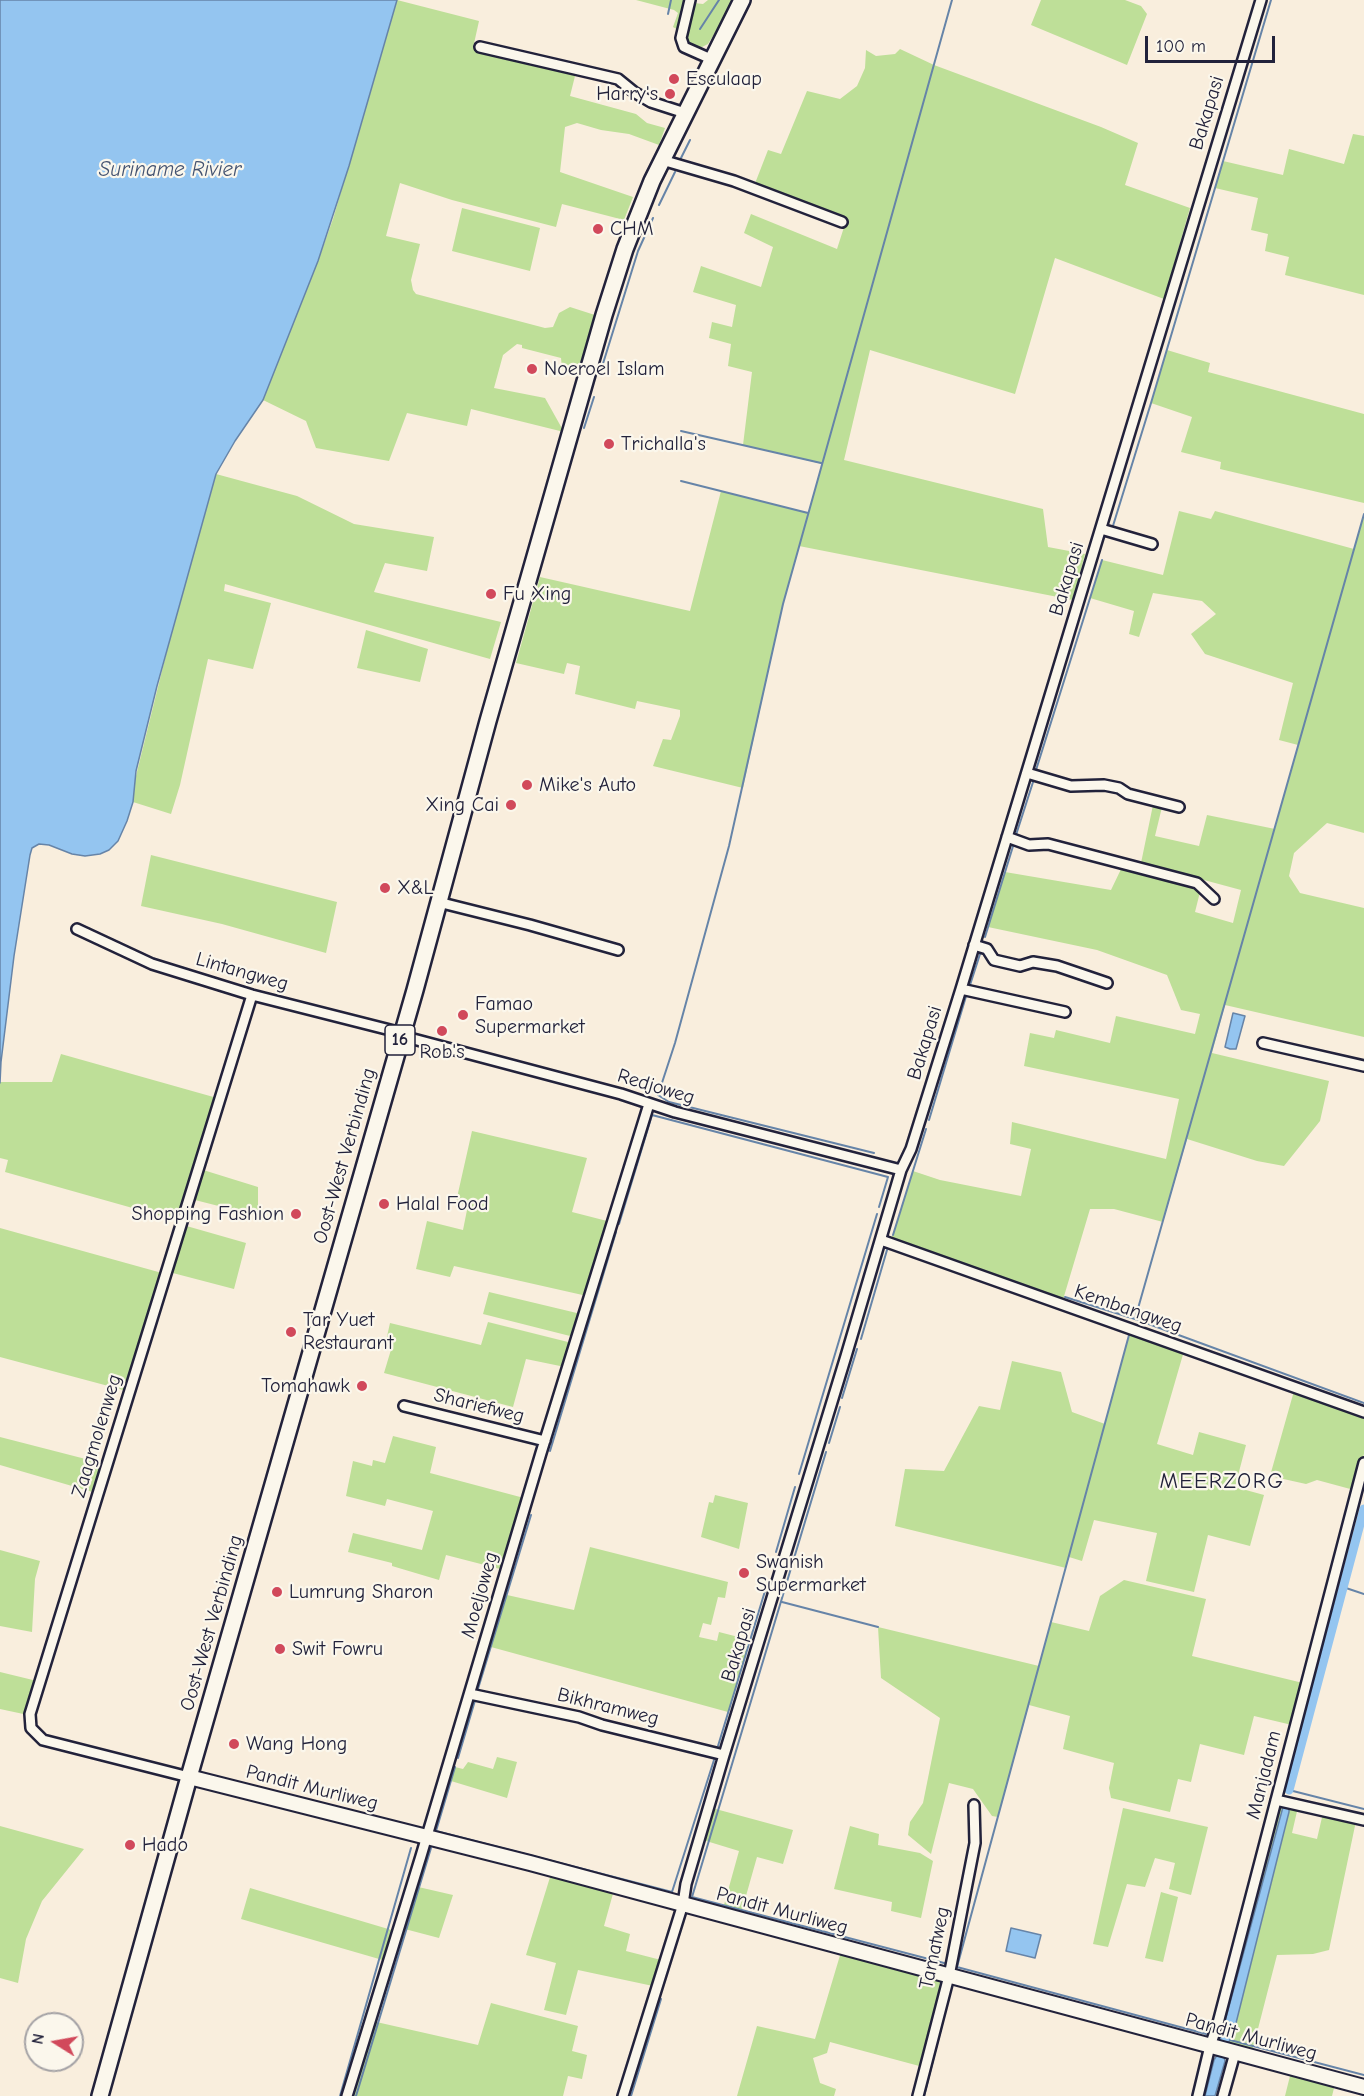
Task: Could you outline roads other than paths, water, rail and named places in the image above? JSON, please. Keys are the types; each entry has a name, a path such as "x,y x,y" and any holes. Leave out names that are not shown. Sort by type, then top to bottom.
{"main road":[{"name":"Oost-West Verbinding","path":"100,2096 604,315 641,206 741,0"}],"street":[{"path":"690,0 681,38 684,47 711,59"},
{"name":"Bakapasi","path":"622,2096 683,1904 686,1884 724,1755 901,1170 910,1149 961,989 1261,0"},
{"path":"480,47 618,79 651,102 685,112"},
{"path":"662,160 734,181 842,222"},
{"path":"1101,529 1152,544"},
{"path":"1027,773 1071,786 1104,785 1119,788 1128,794 1179,807"},
{"path":"1007,837 1029,845 1048,844 1197,883 1214,899"},
{"path":"438,902 618,950"},
{"name":"Lintangweg","path":"77,928 152,964 252,995 402,1034"},
{"path":"974,945 987,949 994,960 1020,966 1033,962 1057,966 1107,983"},
{"path":"961,989 1065,1012"},
{"name":"Zaagmolenweg","path":"189,1777 42,1740 31,1728 30,1714 252,995"},
{"name":"Redjoweg","path":"402,1034 749,1132 901,1170"},
{"path":"1263,1043 1364,1066"},
{"name":"Moeljoweg","path":"347,2096 426,1838 476,1695 545,1441 649,1104"},
{"name":"Kembangweg","path":"881,1240 1364,1412"},
{"name":"Shariefweg","path":"405,1406 545,1441"},
{"name":"Manjadam","path":"1198,2096 1213,2047 1364,1463"},
{"name":"Bikhramweg","path":"476,1695 579,1718 724,1755"},
{"name":"Pandit Murliweg","path":"189,1777 530,1863 1364,2087"},
{"path":"1276,1800 1364,1820"},
{"name":"Tamatweg","path":"918,2096 948,1976 975,1844 974,1805"},
{"path":"1223,2096 1234,2052"}],"water":[{"name":"Suriname Rivier","path":"0,0 397,0 349,166 318,261 263,400 216,474 157,686 136,771 133,802 127,821 118,841 109,850 100,854 85,856 72,854 49,845 39,844 32,848 14,956 0,1083"},
{"path":"1233,1013 1245,1016 1236,1049 1230,1049 1225,1047"},
{"path":"1283,1807 1289,1808 1289,1812 1232,2039 1227,2043 1220,2042 1221,2036"},
{"path":"1011,1928 1041,1935 1035,1958 1006,1951"},
{"path":"1217,2055 1224,2057 1225,2061 1215,2096 1205,2096 1214,2060"}],"waterway":[{"path":"668,14 671,0"},
{"path":"700,29 719,0"},
{"path":"874,1153 669,1102 658,1095 675,1043 729,846 783,604 952,0"},
{"path":"1112,529 1271,0"},
{"path":"681,158 690,140"},
{"path":"659,205 675,172"},
{"path":"601,370 638,251 653,218"},
{"path":"584,428 594,397"},
{"path":"681,431 821,463"},
{"path":"681,481 808,513"},
{"path":"1135,1319 1364,514"},
{"path":"1036,770 1102,560"},
{"path":"1016,835 1034,779"},
{"path":"985,937 1014,843"},
{"path":"970,985 981,951"},
{"path":"929,1120 967,993"},
{"path":"619,1224 652,1115 888,1177 879,1207"},
{"path":"893,1235 926,1129"},
{"path":"799,1474 877,1214"},
{"path":"550,1451 616,1232"},
{"path":"861,1339 887,1250"},
{"path":"1065,1297 1135,1319 1364,1403"},
{"path":"1129,1335 957,1967 1206,2034"},
{"path":"842,1398 857,1349"},
{"path":"829,1443 840,1407"},
{"path":"826,1452 692,1897 944,1963"},
{"path":"776,1552 795,1487"},
{"path":"1289,1790 1364,1509"},
{"path":"477,1692 531,1515"},
{"path":"1343,1587 1364,1594"},
{"path":"718,1746 765,1591"},
{"path":"782,1602 878,1627"},
{"path":"458,1758 476,1697"},
{"path":"455,1767 436,1831 672,1892 714,1760"},
{"path":"1289,1790 1364,1809"},
{"path":"340,2096 411,1848"},
{"path":"356,2096 431,1848"},
{"path":"924,2096 952,1985"},
{"path":"631,2096 661,1999"},
{"path":"1230,2040 1364,2075"}],"place":[{"name":"Esculaap","path":"674,79"},
{"name":"Harry's","path":"670,94"},
{"name":"CHM","path":"598,229"},
{"name":"Noeroel Islam","path":"532,369"},
{"name":"Trichalla's","path":"609,444"},
{"name":"Fu Xing","path":"491,594"},
{"name":"Mike's Auto","path":"527,785"},
{"name":"Xing Cai","path":"511,805"},
{"name":"X&L","path":"385,888"},
{"name":"Famao Supermarket","path":"463,1015"},
{"name":"Rob's","path":"442,1031"},
{"name":"Halal Food","path":"384,1204"},
{"name":"Shopping Fashion","path":"296,1214"},
{"name":"Tar Yuet Restaurant","path":"291,1332"},
{"name":"Tomahawk","path":"362,1386"},
{"name":"Swanish Supermarket","path":"744,1573"},
{"name":"Lumrung Sharon","path":"277,1592"},
{"name":"Swit Fowru","path":"280,1649"},
{"name":"Wang Hong","path":"234,1744"},
{"name":"Hado","path":"130,1845"}],"district":[{"name":"MEERZORG","path":"1222,1482"}]}
